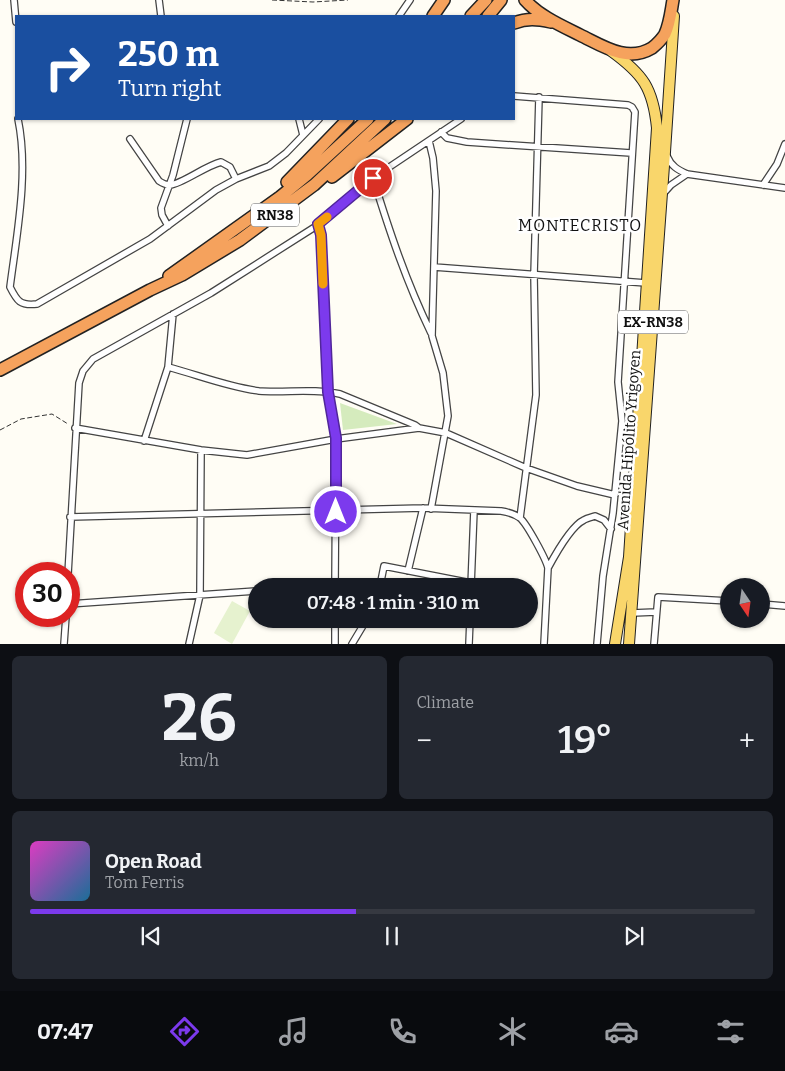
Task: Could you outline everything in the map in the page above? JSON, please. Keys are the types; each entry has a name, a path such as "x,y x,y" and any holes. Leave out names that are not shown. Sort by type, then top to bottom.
{"highway":[{"path":"434,15 444,0"},
{"path":"473,15 486,0"},
{"path":"489,15 500,0"},
{"path":"525,0 539,12 560,25 608,49 631,54 648,50 656,45 666,32 674,0"},
{"path":"515,22 522,19 532,19 560,25"},
{"path":"195,257 296,174 347,120"},
{"name":"RN38","path":"150,290 280,197 314,169 367,120"},
{"name":"RN38","path":"0,370 150,290 182,275 240,240 314,184 385,120"},
{"path":"240,240 283,213 406,120"}],"main road":[{"name":"Avenida Hipólito Yrigoyen","path":"629,644 666,152 674,0"},
{"name":"Avenida Hipólito Yrigoyen","path":"608,49 629,63 647,87 655,111 657,128 629,558 615,644"}],"street":[{"path":"14,0 15,15"},
{"path":"159,0 161,15"},
{"path":"400,15 410,0"},
{"path":"515,96 628,105 635,112 618,382 622,421 611,529 603,576 597,644"},
{"path":"520,518 536,395 534,275 539,97"},
{"path":"18,120 21,148 20,204 10,287 16,298 23,304 37,304 150,239 216,190 269,166 286,153 318,120"},
{"path":"168,226 162,215 161,208 186,120"},
{"path":"299,120 303,135"},
{"path":"68,562 79,384 87,364 211,293 318,224 373,178 459,120"},
{"path":"441,132 447,138 467,142 631,153"},
{"path":"130,139 159,181 169,185 175,184 212,164 221,162 230,167 236,180"},
{"path":"429,141 433,158 436,191 432,336"},
{"path":"763,185 777,164 785,144"},
{"path":"666,152 669,162 687,174 785,188"},
{"path":"662,196 671,185 687,174"},
{"path":"373,178 398,258 432,336 443,373 448,416 432,509"},
{"path":"318,224 321,235 328,392 336,438 335,578"},
{"path":"434,267 646,284"},
{"path":"144,441 168,367 173,314"},
{"path":"168,367 260,391 328,392 340,394 419,428"},
{"path":"75,428 201,450 247,455 336,438 419,428 446,432 526,468 577,486 615,495"},
{"path":"189,644 200,594 201,450"},
{"path":"70,517 336,512 424,508 508,512 520,518 546,559 548,568 544,644"},
{"path":"408,571 424,508"},
{"path":"471,578 474,510"},
{"path":"548,568 576,525 584,519 596,516 604,520 611,529"},
{"path":"382,578 384,566 440,578"},
{"path":"80,603 248,591"},
{"path":"654,644 658,597 720,600"},
{"path":"770,605 785,606"},
{"path":"632,613 656,612"},
{"path":"64,644 65,627"},
{"path":"335,628 336,644"},
{"path":"352,644 362,628"},
{"path":"469,644 470,628"}],"path":[{"path":"272,0 312,2 348,0"},
{"path":"0,430 21,419 52,414 75,428"}],"green space":[{"path":"340,403 397,424 343,430"},
{"path":"232,601 248,610 248,615 232,644 214,633"}],"slow traffic":[{"path":"323,284 321,235 318,224 327,217"}],"district":[{"name":"MONTECRISTO","path":"580,225"}],"route":[{"path":"336,512 336,438 328,392 321,235 318,224 373,178"}]}
